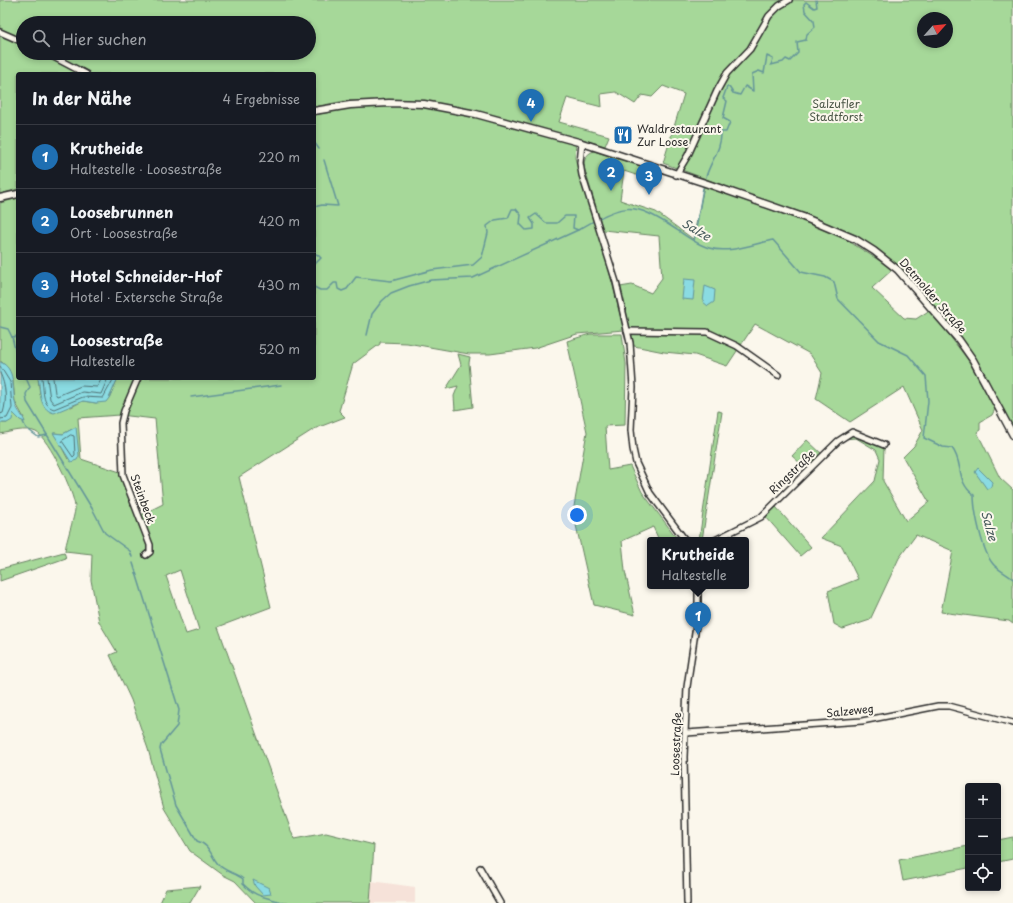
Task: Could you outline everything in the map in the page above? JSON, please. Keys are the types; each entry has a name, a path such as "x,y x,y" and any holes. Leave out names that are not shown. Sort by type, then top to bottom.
{"main road":[{"name":"Detmolder Straße","path":"316,111 350,105 424,104 476,114 582,143 676,175 705,183 835,230 855,239 887,260 898,270 959,340 973,360 1013,435"},
{"path":"0,198 16,194"}],"street":[{"path":"676,175 688,155 717,91 727,73 750,49 769,16 779,6 789,0"},
{"path":"0,32 16,39"},
{"path":"59,60 82,72"},
{"path":"582,143 580,163 627,332 633,368 631,430 632,449 636,463 650,492 683,537"},
{"path":"627,332 707,332 737,346 778,375"},
{"name":"Steinbeck","path":"137,380 124,411 121,423 123,475 150,545 150,552 146,555"},
{"name":"Ringstraße","path":"721,537 761,517 838,441 852,432 884,445"},
{"name":"Loosestraße","path":"686,903 684,757 688,687 698,612 698,589"},
{"name":"Salzeweg","path":"686,733 862,721 938,706 949,706 1013,723"},
{"path":"480,868 500,903"}],"shaded area":[{"path":"371,881 415,887 415,903 370,903"}],"green space":[{"name":"Salzufler Stadtforst","path":"0,0 1013,0 1013,431 960,338 898,267 824,223 663,163 684,94 663,86 652,97 642,95 635,104 616,92 601,94 602,107 567,98 559,122 609,136 605,146 581,139 579,140 420,102 345,101 316,107 316,72 16,72 16,190 0,194"},
{"path":"388,105 413,106 483,118 576,143 575,158 606,258 624,330 577,334 535,348 490,354 469,354 407,343 380,342 380,344 353,364 339,411 345,417 314,429 239,477 271,607 218,627 294,839 326,833 374,845 370,903 256,903 235,881 223,875 190,851 164,808 148,749 131,700 110,655 117,652 99,622 91,580 92,554 65,551 75,507 66,479 54,455 36,432 23,430 0,434 0,423 7,423 13,412 20,420 24,418 15,402 13,380 2,362 0,362 0,203 16,199 16,380 38,380 40,395 71,407 83,401 96,403 109,398 117,380 316,380 316,115 350,108","holes":["120,415 155,419 163,504 137,517 120,472 81,459 78,418","76,427 68,459 54,433 63,434","180,570 199,630 186,634 166,576"]},
{"path":"594,151 645,167 642,177 624,171 620,200 656,212 693,239 704,186 834,232 893,269 872,288 904,318 916,319 930,310 968,360 995,409 992,415 980,422 980,430 977,432 1000,478 1013,490 1013,624 1009,621 941,612 953,551 916,535 899,558 870,620 843,629 834,624 828,591 858,579 842,546 821,538 875,481 880,459 876,450 856,438 843,439 852,435 884,446 883,481 906,521 929,502 903,457 914,446 923,430 904,387 850,422 816,399 822,373 810,354 755,324 727,366 695,355 664,352 634,346 620,287 632,285 651,293 662,278 659,236 603,230 584,167 586,157"},
{"path":"590,334 622,334 626,364 625,425 605,426 608,470 630,466 642,492 676,537 658,537 653,527 622,541 625,571 635,615 594,605 573,512 587,432 567,341"},
{"path":"458,354 470,357 469,363 473,407 455,410 454,396 458,386 446,389 461,365"},
{"path":"718,411 722,412 702,537 699,537"},
{"path":"807,440 823,455 808,470 792,456"},
{"path":"776,507 811,547 800,556 766,517"},
{"path":"64,552 66,558 0,581 0,569"},
{"path":"1013,837 1013,859 1001,861 1001,839"},
{"path":"965,847 965,869 903,881 899,860"},
{"path":"200,886 190,903 160,903 166,889"}],"water":[{"path":"684,279 695,280 693,300 682,299"},
{"path":"705,286 715,290 714,302 708,306 703,302"},
{"path":"0,362 9,369 16,405 25,422 20,420 13,413 12,420 7,423 0,423"},
{"path":"38,380 117,380 106,402 96,403 83,401 54,413 45,408 40,394"},
{"path":"76,427 79,456 77,460 71,462 53,433 63,434"},
{"path":"978,468 992,482 991,487 987,489 975,472"},
{"path":"253,880 269,888 271,894 263,895 255,886"}],"waterway":[{"path":"706,177 718,150 721,132 726,132 730,122 723,118 727,101 723,98 727,87 729,87 733,93 740,95 745,86 753,91 752,74 759,71 764,73 767,56 773,59 771,65 783,62 786,59 790,61 798,53 797,42 806,40 807,34 815,27 814,21 805,11 804,4 806,2 814,8 817,7 816,0"},
{"path":"316,145 319,149"},
{"path":"316,206 322,205 338,206 324,160"},
{"path":"694,241 703,188"},
{"name":"Salze","path":"316,288 320,290 327,290 334,283 337,283 338,289 342,291 347,289 356,277 391,281 432,270 473,265 482,257 488,233 487,226 495,220 508,218 512,209 516,209 521,215 520,224 526,230 534,229 534,224 530,218 536,214 546,223 557,223 565,216 574,216 573,228 578,230 607,214 618,210 628,209 638,210 649,214 697,243 717,250 741,248 773,240 801,272 825,277 834,282 838,299 879,341 908,355 926,376 928,401 924,438 943,447 952,448 956,454 964,484 974,495 975,511 985,550 993,564 1013,579"},
{"path":"367,335 372,314 382,301 391,293 431,280 473,278 578,230"},
{"name":"Salze","path":"316,254 321,258 316,263"},
{"name":"Salze","path":"0,327 8,329 12,337 16,336"},
{"path":"12,337 16,353"},
{"path":"27,380 30,387 26,394 27,402 93,510 105,533 130,551 132,557"},
{"path":"191,397 281,385"},
{"path":"23,422 26,428 38,437 47,435"},
{"path":"133,563 179,710 177,726 161,745 160,749 176,805 197,841 207,847 221,867 243,879 243,884 253,893 283,903"}],"place":[{"name":"Loosestraße","path":"531,122"},
{"name":"Waldrestaurant Zur Loose","path":"623,135"},
{"name":"Loosebrunnen","path":"611,191"},
{"name":"Hotel Schneider-Hof","path":"649,195"},
{"name":"Krutheide","path":"698,635"}]}
